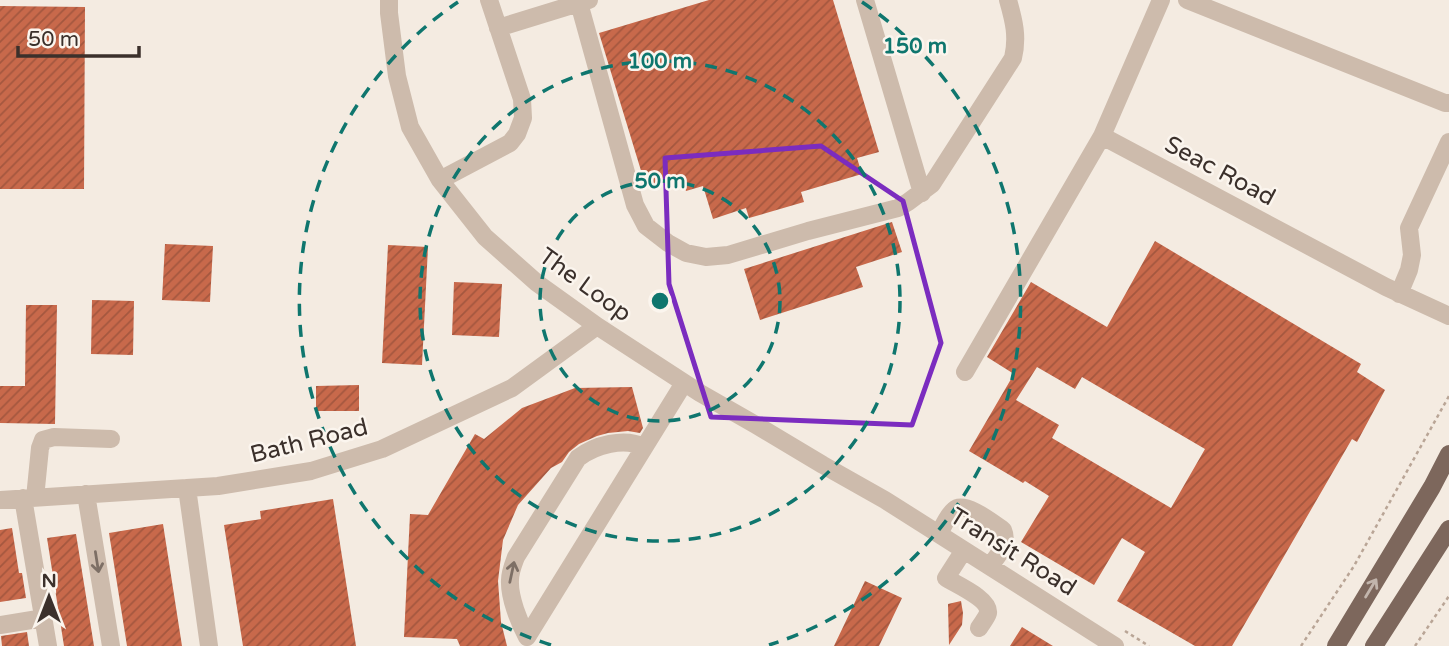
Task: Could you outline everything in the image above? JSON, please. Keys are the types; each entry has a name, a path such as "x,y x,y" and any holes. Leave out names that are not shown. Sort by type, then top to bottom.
{"main road":[{"path":"1336,646 1449,454"},
{"path":"1374,646 1449,529"}],"street":[{"name":"The Loop","path":"389,0 388,13 397,76 410,127 440,180 485,237 537,283 597,327 684,383 823,466 886,500"},
{"path":"440,180 510,143 523,118 522,99 489,0"},
{"path":"865,0 922,192"},
{"path":"498,27 584,2 635,205 646,226 668,243 686,253 706,257 728,255 898,208 932,184 1013,58 1016,26 1008,0"},
{"path":"965,372 1102,136 1161,0"},
{"path":"1187,0 1449,103"},
{"name":"Seac Road","path":"1102,136 1399,293 1449,316"},
{"path":"1399,293 1412,255 1409,228 1449,142"},
{"name":"Bath Road","path":"0,500 218,486 312,471 382,449 512,388 597,327"},
{"path":"644,447 624,442 587,451 578,458 516,557 509,584 519,622 527,637 684,383"},
{"path":"48,646 29,498 40,449 43,440 54,437 111,439"},
{"path":"187,488 209,646"},
{"path":"86,494 111,646"},
{"name":"Transit Road","path":"886,500 1115,646"},
{"path":"939,534 954,510 959,507 968,508 1003,530 1006,542 989,566"},
{"path":"964,550 946,578 984,600 988,614 979,628"},
{"path":"0,625 44,618"}],"path":[{"path":"1301,646 1354,566 1449,396"},
{"path":"1415,646 1449,596"}],"highlighted area":[{"path":"821,146 903,201 941,343 912,425 711,417 669,284 665,158"}],"building":[{"path":"709,0 833,0 879,152 857,158 862,174 801,192 804,202 749,218 746,208 713,219 703,186 686,191 681,176 646,187 599,33"},
{"path":"0,6 85,7 84,189 0,189"},
{"path":"892,222 902,252 856,267 863,287 760,320 744,269"},
{"path":"1155,241 1361,364 1357,372 1385,390 1357,442 1352,439 1232,646 1195,646 1117,601 1145,552 1122,538 1094,585 1021,542 1049,496 969,451 1014,374 987,357 1031,282 1107,327","holes":["1037,367 1075,389 1082,377 1205,449 1171,508 1052,438 1059,425 1016,400"]},
{"path":"165,244 213,246 210,302 162,300"},
{"path":"388,245 428,247 422,365 382,363"},
{"path":"454,282 502,284 499,337 452,335"},
{"path":"92,300 134,301 133,355 91,354"},
{"path":"26,305 57,305 55,424 0,423 0,386 25,386"},
{"path":"359,385 359,411 316,411 316,386"},
{"path":"632,387 643,428 640,433 608,433 579,444 562,462 551,468 518,505 503,540 498,581 501,622 507,646 460,646 457,639 404,637 410,514 428,515 475,434 484,439 522,408 575,388"},
{"path":"333,499 356,646 243,646 224,525 261,519 260,511"},
{"path":"163,524 182,646 127,646 109,533"},
{"path":"12,528 26,598 0,602 0,530"},
{"path":"76,534 94,646 64,646 47,538"},
{"path":"865,581 902,598 879,646 834,646"},
{"path":"961,601 962,625 949,645 948,604"},
{"path":"1022,627 1053,646 1010,646"},
{"path":"27,632 29,646 2,646 1,636"}]}
